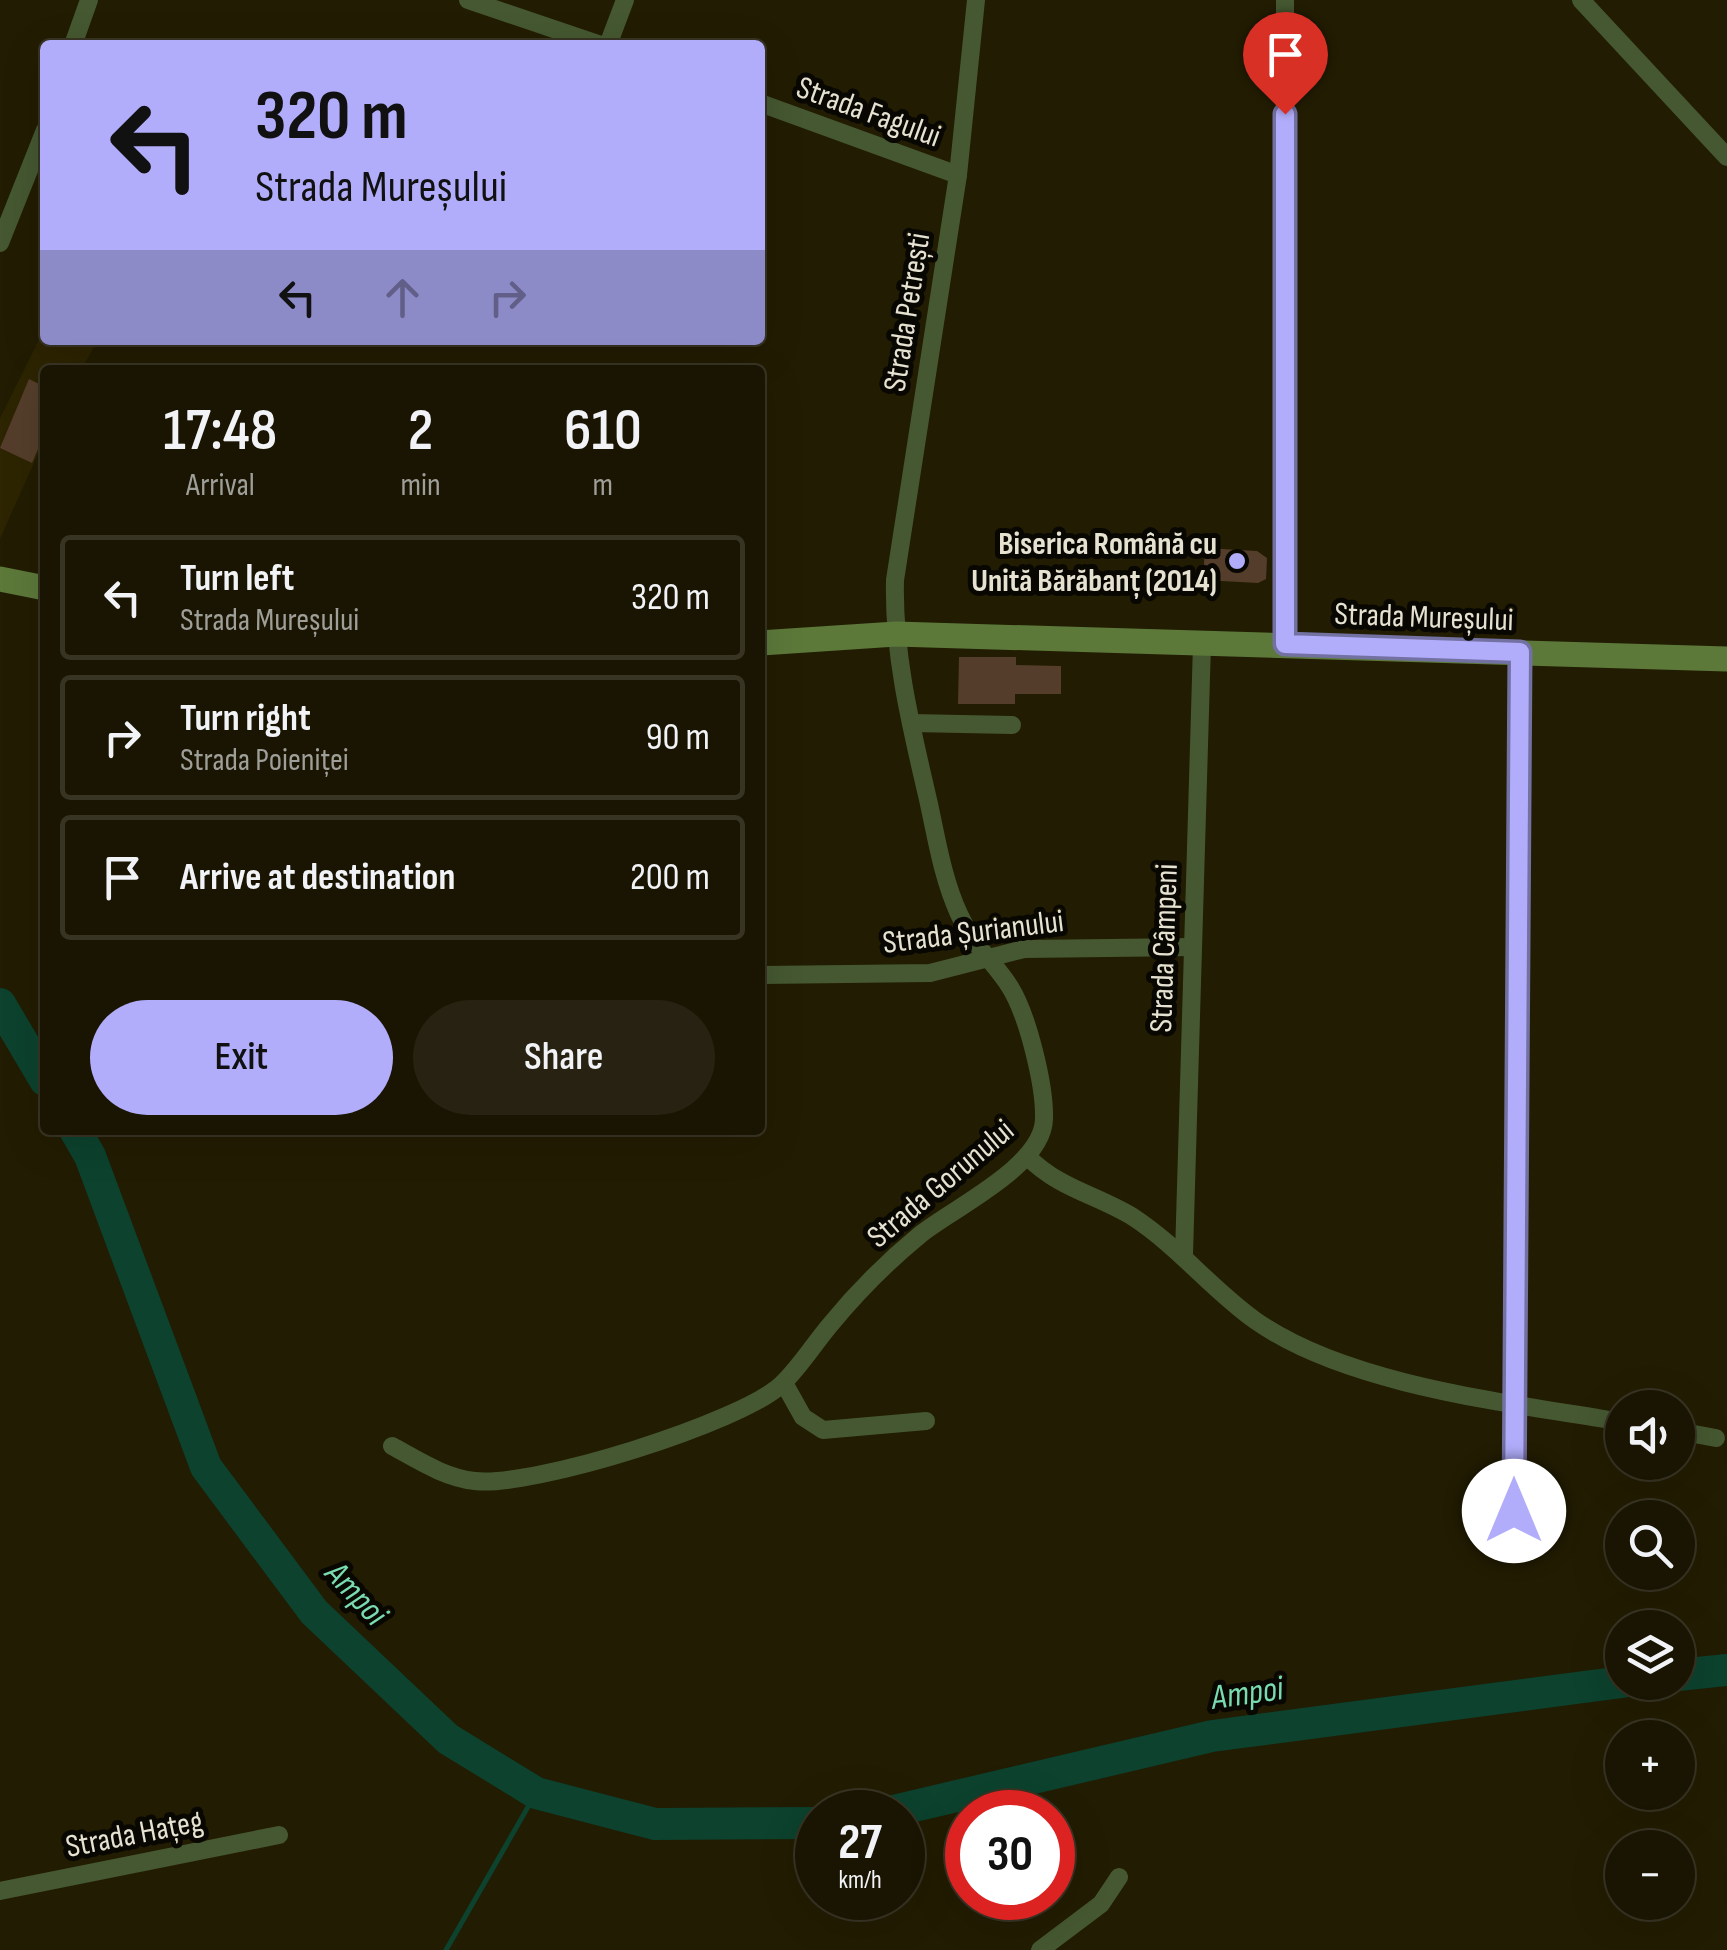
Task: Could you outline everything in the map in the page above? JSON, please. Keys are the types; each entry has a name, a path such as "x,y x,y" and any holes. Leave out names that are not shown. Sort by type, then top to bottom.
{"street":[{"path":"66,0 87,6 75,40"},
{"path":"468,0 589,40"},
{"path":"606,40 625,0"},
{"name":"Strada Petrești","path":"896,634 895,580 958,176 976,0"},
{"path":"1285,0 1285,644"},
{"path":"1581,0 1727,157"},
{"name":"Strada Fagului","path":"765,105 958,176"},
{"path":"0,243 40,143"},
{"path":"0,579 40,587"},
{"name":"Strada Mureșului","path":"765,643 896,634 1727,659"},
{"name":"Strada Gorunului","path":"392,1446 455,1478 492,1482 523,1479 721,1419 784,1383 866,1283 919,1236 1028,1157 1039,1142 1044,1119 1034,1055 1010,986 982,956 957,910 943,868 896,634"},
{"name":"Strada Câmpeni","path":"1184,1254 1202,644"},
{"path":"1514,1511 1520,652"},
{"path":"911,723 1012,725"},
{"name":"Strada Șurianului","path":"765,975 930,973 982,956 1024,948 1193,948"},
{"path":"1028,1157 1047,1176 1131,1216 1184,1254 1256,1321 1293,1340 1354,1367 1514,1404 1605,1419"},
{"path":"784,1383 802,1417 824,1430 926,1421"},
{"path":"1695,1434 1716,1438"},
{"name":"Strada Hațeg","path":"0,1891 279,1835"},
{"path":"1040,1950 1102,1904 1119,1876"}],"shaded area":[{"path":"40,338 40,345 95,345 84,365 40,365 40,449 0,539 0,418"}],"building":[{"path":"29,379 40,384 40,445 32,463 0,448"},
{"path":"1205,548 1257,551 1267,558 1266,579 1258,583 1203,580"},
{"path":"959,657 1016,657 1016,665 1061,666 1061,694 1015,694 1015,704 958,704"}],"waterway":[{"name":"Ampoi","path":"0,1004 40,1072"},
{"name":"Ampoi","path":"78,1135 90,1156 206,1467 314,1612 448,1739 536,1793 655,1824 795,1823"},
{"name":"Ampoi","path":"1695,1673 1727,1670"},
{"name":"Ampoi","path":"925,1804 1212,1736 1605,1684"},
{"path":"446,1950 536,1793"}],"place":[{"name":"Biserica Română cu Unită Bărăbanț (2014)","path":"1237,561"}],"route":[{"path":"1285,114 1285,644 1520,652 1514,1511"}]}
